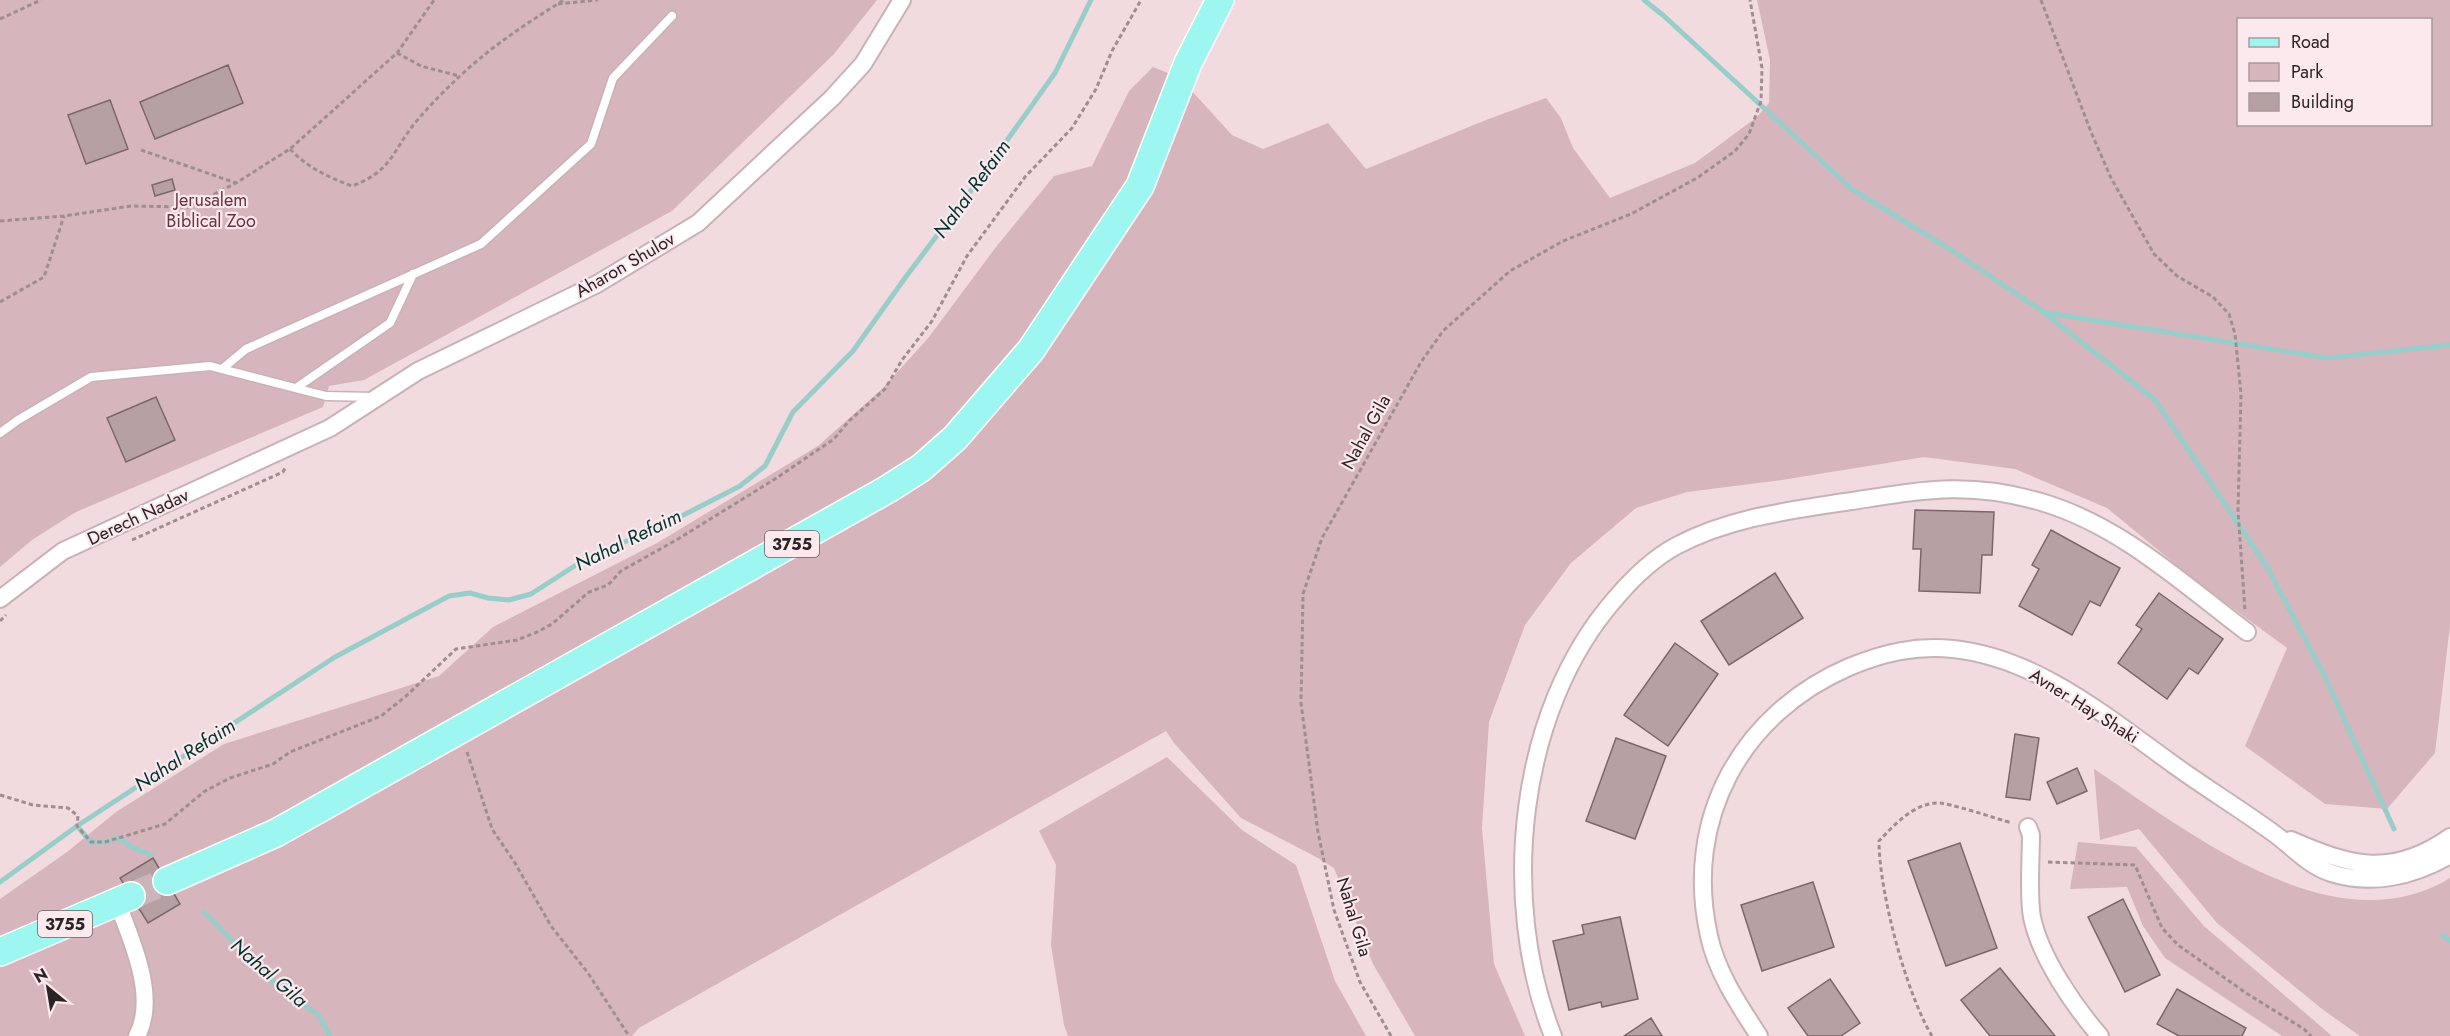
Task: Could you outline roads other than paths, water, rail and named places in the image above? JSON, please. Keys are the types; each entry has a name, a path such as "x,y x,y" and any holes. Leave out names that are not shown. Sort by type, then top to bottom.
{"main road":[{"name":"3755","path":"166,881 276,833 888,489 921,468 955,438 1031,350 1140,186 1188,63 1220,0"},
{"name":"3755","path":"0,952 124,899"}],"street":[{"name":"Aharon Shulov","path":"285,449 330,428 418,371 597,284 698,223 832,98 863,64 902,0"},
{"name":"Derech Nadav","path":"6,604 63,550 285,449"},
{"path":"1553,1036 1534,975 1523,883 1528,802 1535,765 1554,698 1585,638 1625,587 1647,566 1674,547 1718,527 1773,513 1925,490 1978,489 2043,503 2109,531 2139,549 2247,632"},
{"name":"Avner Hay Shaki","path":"1759,1036 1733,995 1709,938 1702,877 1704,848 1710,817 1732,769 1762,726 1804,691 1830,676 1862,662 1900,650 1917,647 1956,649 2007,661 2036,673 2086,703 2229,805 2273,833 2319,868 2345,876 2381,878 2418,871 2450,855"},
{"path":"2028,827 2031,834 2031,916 2041,943 2061,980 2088,1022 2100,1036"},
{"name":"Avner Hay Shaki","path":"2273,833 2333,858 2363,863 2396,862 2411,858 2426,852 2450,837"},
{"path":"124,899 145,1001 141,1028 137,1036"}],"lane":[{"path":"222,369 246,349 481,244 591,144 613,78 672,16"},
{"path":"296,388 390,323 413,274"},
{"path":"0,434 18,420 92,377 210,366 326,396 377,397"}],"waterway":[{"name":"Nahal Refaim","path":"0,882 77,826 335,657 449,596 470,593 509,600 531,594 587,558 664,525 740,486 765,466 793,412 853,351 1055,73 1091,0"},
{"path":"1644,0 1853,190 1948,248 2042,311 2155,400 2267,567 2325,677 2394,829"},
{"path":"2042,312 2327,358 2450,345"},
{"name":"Nahal Gila","path":"77,826 91,842 105,842 119,838 132,847 151,855"},
{"name":"Nahal Gila","path":"204,912 272,981 319,1016 330,1036"},
{"path":"2443,935 2450,941"}],"tunnel":[{"path":"131,896 167,881"}],"park label":[{"name":"Jerusalem Biblical Zoo","path":"211,210"}]}
